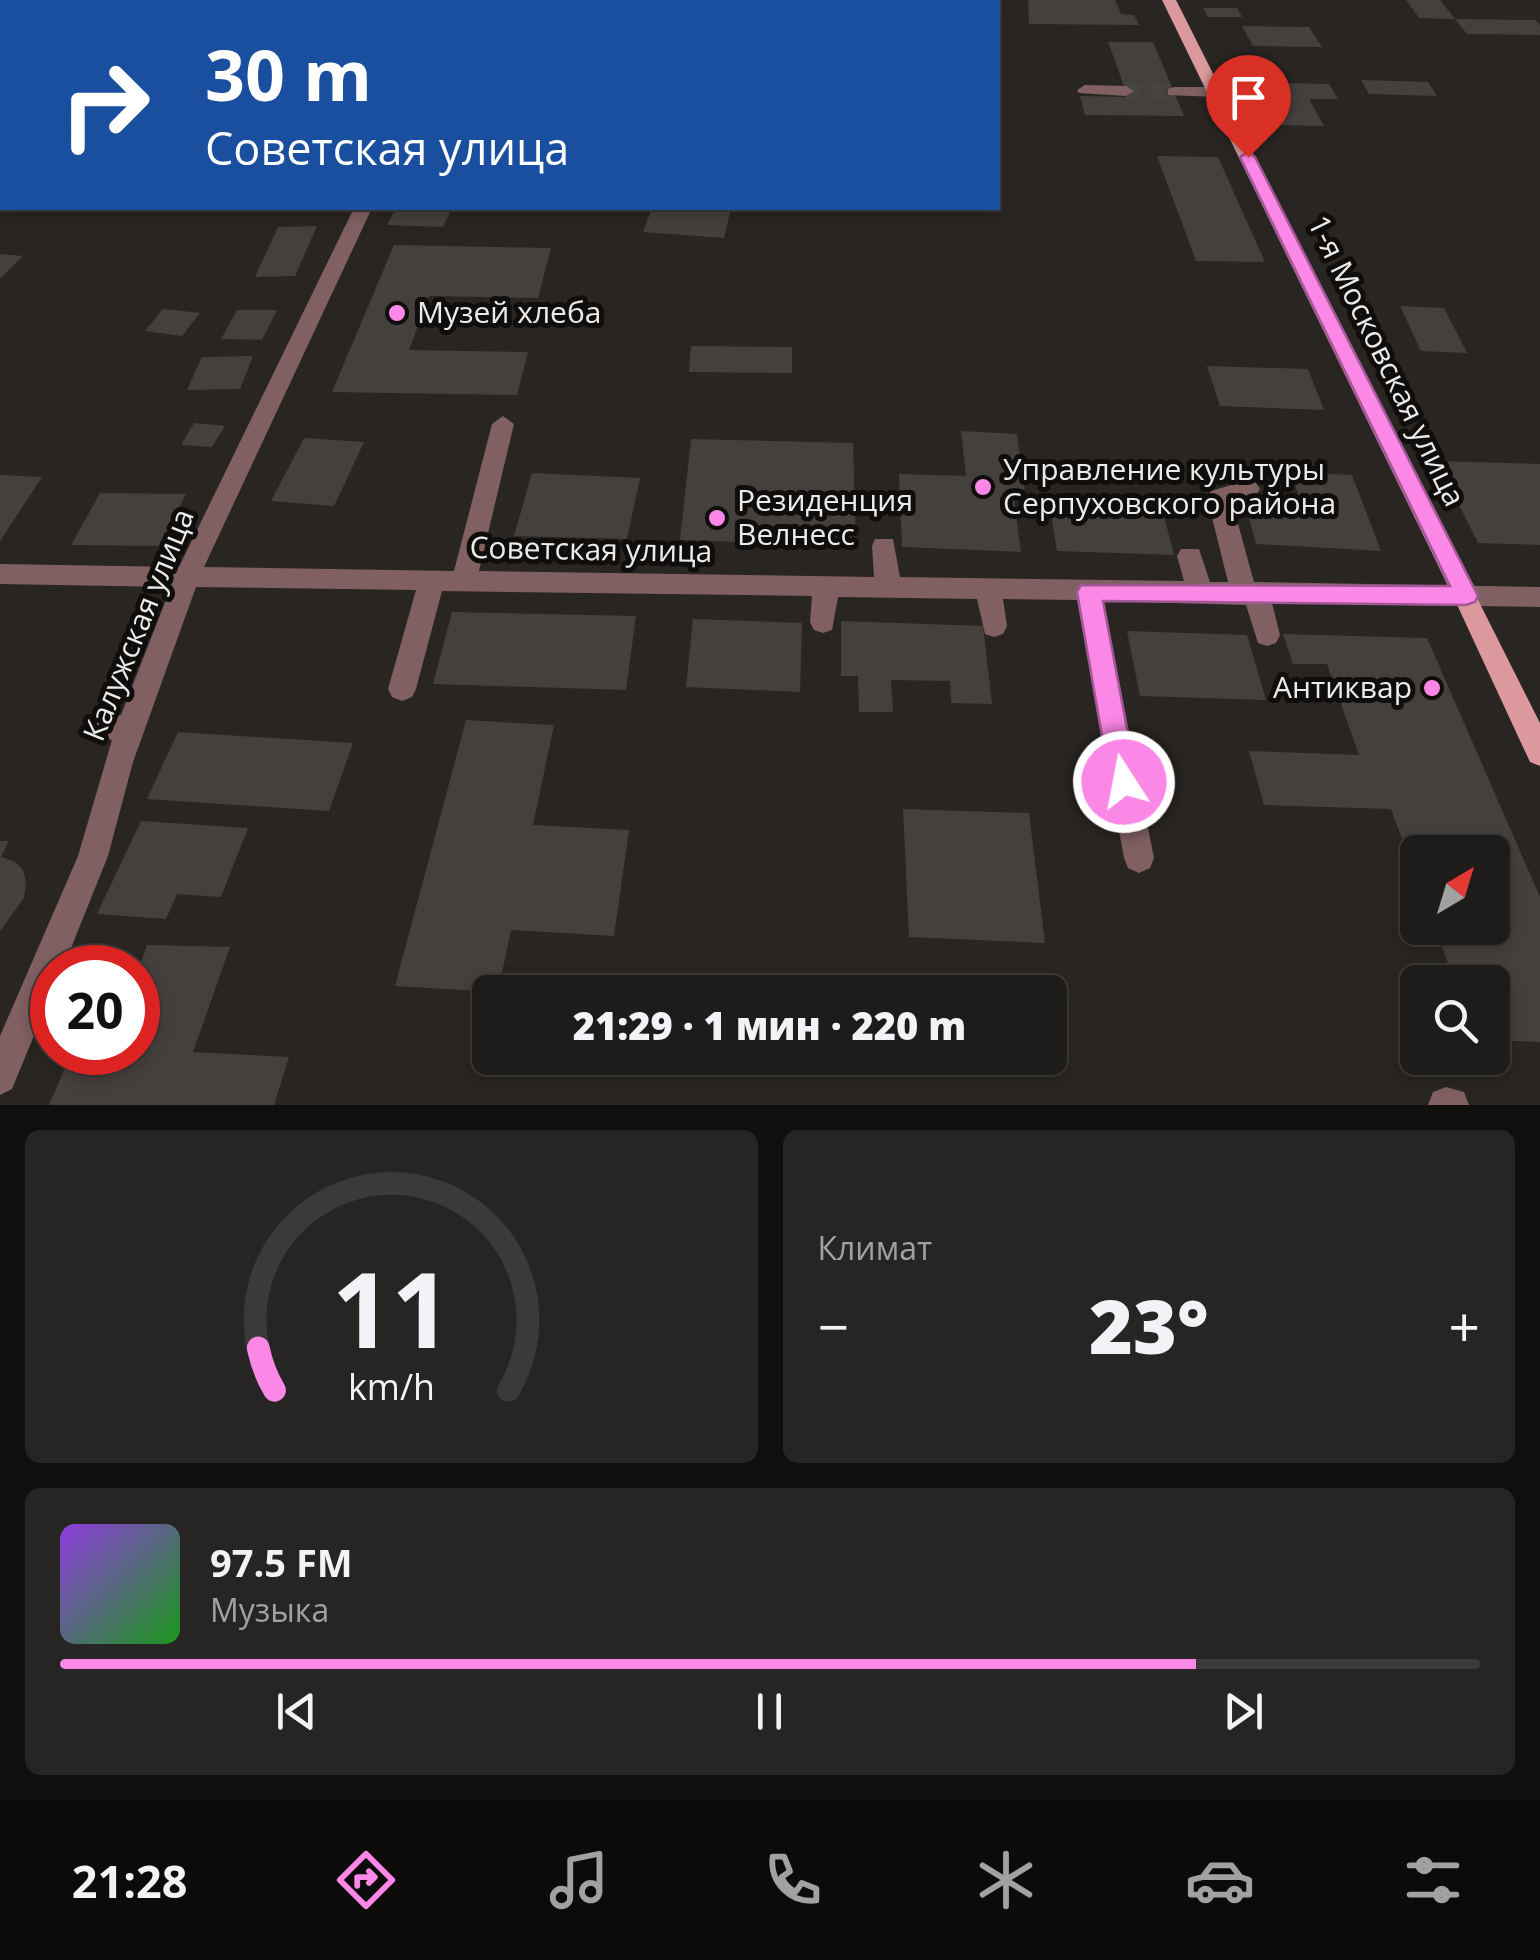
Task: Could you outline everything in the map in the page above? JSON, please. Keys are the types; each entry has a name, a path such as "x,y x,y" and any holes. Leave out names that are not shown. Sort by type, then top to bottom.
{"main road":[{"name":"1-я Московская улица","path":"1170,0 1540,753"}],"street":[{"path":"1085,90 1126,91"},
{"path":"1174,92 1215,92"},
{"name":"Калужская улица","path":"0,1077 93,856 118,728 362,210"},
{"path":"464,581 503,424"},
{"path":"1248,488 1218,498 1225,532 1267,635"},
{"path":"884,546 888,588"},
{"path":"1190,556 1200,594"},
{"name":"Советская улица","path":"0,574 1540,597"},
{"path":"402,688 432,580"},
{"path":"822,622 826,587"},
{"path":"989,590 994,626"},
{"path":"1089,592 1139,858"}],"building":[{"path":"1028,0 1115,0 1121,14 1134,15 1139,25 1029,24"},
{"path":"1406,0 1440,0 1455,19 1419,18"},
{"path":"1203,8 1237,8 1242,17 1208,17"},
{"path":"1455,19 1535,20 1540,25 1540,35 1467,34"},
{"path":"1242,26 1309,27 1322,47 1253,46"},
{"path":"1108,42 1153,42 1184,116 1085,115 1080,96 1128,97"},
{"path":"1361,80 1428,82 1437,96 1369,94"},
{"path":"1243,82 1329,84 1338,99 1309,99 1324,126 1264,125"},
{"path":"1157,156 1218,157 1265,262 1196,261"},
{"path":"395,210 451,210 443,227 387,225"},
{"path":"651,210 731,210 724,238 643,232"},
{"path":"317,226 295,276 255,277 278,227"},
{"path":"394,245 551,248 538,298 429,296 409,350 528,352 517,395 332,392"},
{"path":"0,254 23,256 0,279"},
{"path":"1400,306 1444,308 1467,353 1421,351"},
{"path":"163,309 200,313 182,336 145,331"},
{"path":"237,310 277,310 262,340 221,339"},
{"path":"691,346 792,347 792,373 689,372"},
{"path":"253,356 240,389 187,390 202,357"},
{"path":"1207,366 1308,369 1324,410 1220,406"},
{"path":"194,423 225,426 212,447 181,445"},
{"path":"961,431 1017,434 1025,492 1013,492 1021,552 902,547 899,474 966,476"},
{"path":"304,438 364,442 334,506 271,501"},
{"path":"691,439 853,443 856,546 680,540"},
{"path":"1437,461 1540,464 1540,545 1478,543"},
{"path":"1291,472 1352,475 1381,551 1256,544 1245,504 1302,507"},
{"path":"532,473 640,478 627,539 514,536"},
{"path":"0,475 42,477 0,541"},
{"path":"100,493 186,494 160,546 71,545"},
{"path":"1050,508 1163,512 1174,555 1057,551"},
{"path":"452,612 636,616 626,690 433,684"},
{"path":"693,619 802,623 800,692 686,687"},
{"path":"841,621 983,626 992,704 951,703 950,681 891,680 893,712 859,712 858,676 841,676"},
{"path":"1127,631 1247,635 1266,700 1140,696"},
{"path":"1283,634 1427,638 1540,897 1540,1042 1510,1041 1510,965 1449,965 1441,945 1510,945 1510,835 1401,835 1391,809 1264,805 1249,751 1359,755 1327,664 1293,664"},
{"path":"466,720 554,725 533,825 629,830 614,936 511,930 502,975 472,975 472,990 395,986"},
{"path":"178,732 353,743 329,811 147,799"},
{"path":"903,809 1029,813 1045,943 909,937"},
{"path":"141,821 248,828 221,897 177,894 166,919 97,914"},
{"path":"0,841 9,841 1,857 14,861 23,870 26,882 24,898 0,931"},
{"path":"160,945 230,947 193,1052 289,1057 274,1105 49,1105 62,1075 160,1075"}],"tunnel":[{"path":"1126,91 1174,92"}],"place":[{"name":"Музей хлеба","path":"397,313"},
{"name":"Управление культуры Серпуховского района","path":"983,487"},
{"name":"Резиденция Велнесс","path":"717,518"},
{"name":"Антиквар","path":"1432,688"}],"route":[{"path":"1124,782 1089,592 1466,596 1248,157"}]}
